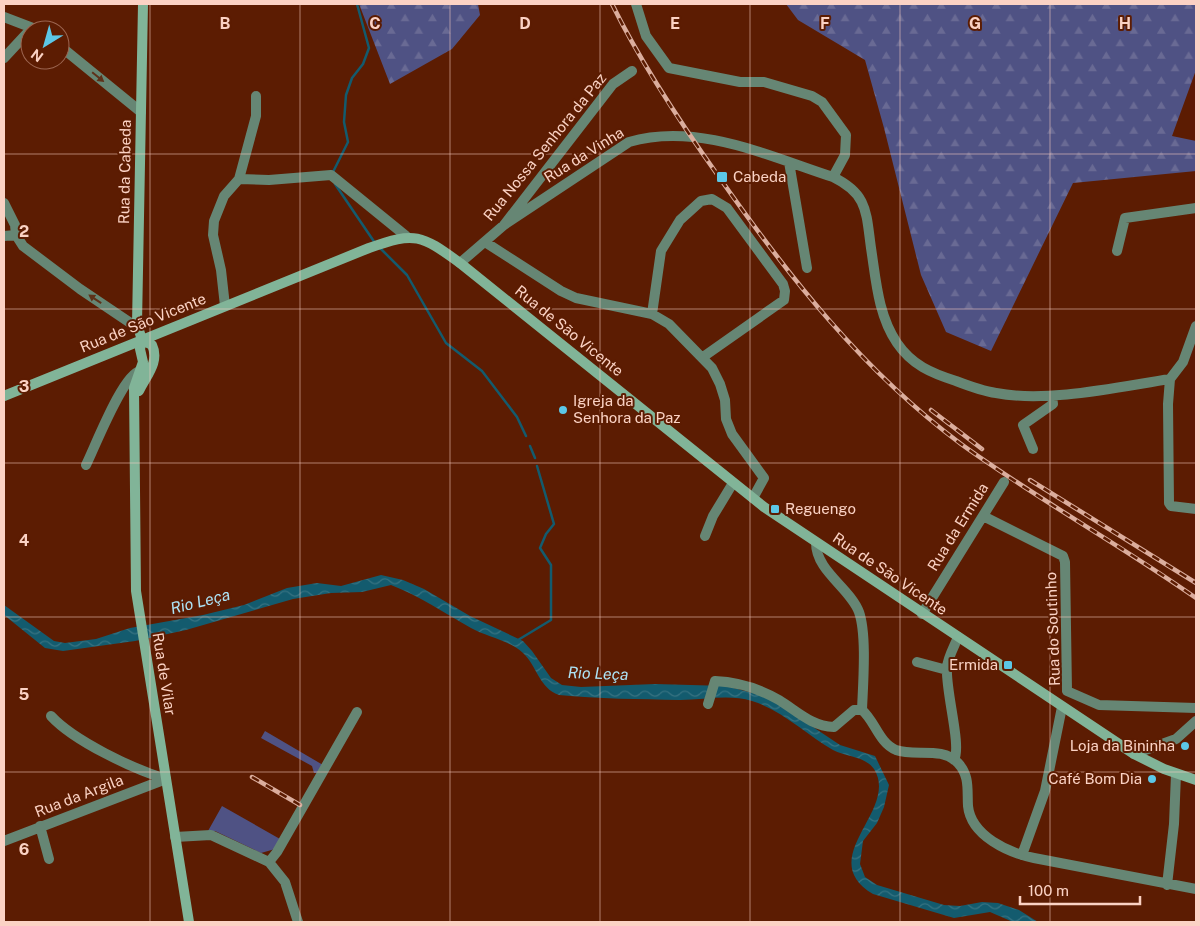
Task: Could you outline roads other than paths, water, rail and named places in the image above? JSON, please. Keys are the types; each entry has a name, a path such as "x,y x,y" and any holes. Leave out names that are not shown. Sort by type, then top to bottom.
{"main road":[{"name":"Rua da Cabeda","path":"142,340 137,324 143,4"},
{"name":"Rua de São Vicente","path":"4,396 369,248 406,236 432,242 733,483 816,543 1134,754 1176,774 1196,780"},
{"name":"Rua de Vilar","path":"135,399 153,366 155,358 152,345 142,340 140,349 143,362 134,388 134,551 140,624 189,922"}],"street":[{"path":"636,4 646,36 669,68 676,71 740,82 764,82 812,96 822,102 846,135 845,155 833,176 850,185 861,198 867,222 880,302 897,342 910,359 923,369 998,394 1052,396 1170,379"},
{"path":"4,17 20,24"},
{"path":"4,58 20,42"},
{"path":"70,54 141,112"},
{"name":"Rua Nossa Senhora da Paz","path":"460,263 504,224 613,84 632,71"},
{"path":"225,306 221,270 213,235 214,221 224,196 239,179 256,116 256,96"},
{"name":"Rua da Vinha","path":"504,224 629,142 648,137 678,136 716,140 833,176"},
{"path":"789,162 806,268"},
{"path":"239,179 269,180 330,175 406,236"},
{"path":"652,314 655,306 656,277 661,251 680,220 701,201 712,200 727,208 783,284 785,296 784,300 703,356"},
{"path":"4,203 16,225 16,235 23,246 129,322 137,324"},
{"path":"1117,251 1125,218 1196,208"},
{"path":"4,236 16,235"},
{"path":"485,242 560,291 576,298 652,314 669,324 703,356 720,384 725,400 726,419 732,434 764,478 753,498"},
{"path":"1196,326 1182,362 1170,379 1168,404 1169,504 1171,506 1196,509"},
{"path":"86,465 124,384 135,372 140,370"},
{"path":"1033,449 1023,425 1053,404 1052,396"},
{"name":"Rua da Ermida","path":"922,614 1004,482"},
{"path":"705,536 713,516 733,483"},
{"name":"Rua do Soutinho","path":"983,516 1063,556 1065,562 1067,691 1099,705 1196,708"},
{"path":"816,543 820,558 860,614 863,668 862,710"},
{"path":"954,760 957,748 949,706 947,670 948,660 958,637"},
{"path":"917,662 947,670"},
{"path":"708,704 715,681 727,682 767,694 822,727 834,727 854,710 862,710 872,719 887,745 895,750 935,754 954,760 964,772 968,783 968,807 971,817 976,826 999,845 1022,855 1167,885 1196,889"},
{"path":"1022,855 1045,791 1060,705 1067,691"},
{"path":"269,862 277,852 357,712"},
{"path":"51,716 63,729 76,738 166,779"},
{"path":"1134,754 1176,739 1196,721"},
{"path":"1167,885 1174,824 1176,774"},
{"name":"Rua da Argila","path":"4,841 166,779"},
{"path":"40,826 49,859"},
{"path":"175,837 211,835 269,862 285,882 298,922"}],"water":[{"path":"381,575 403,580 424,589 470,616 523,641 551,678 562,685 581,687 655,684 726,686 768,697 840,745 875,756 889,785 884,807 877,823 863,841 860,864 865,877 877,885 944,905 960,906 982,902 998,903 1019,910 1038,922 1013,922 990,912 954,918 873,894 857,880 851,865 854,849 876,801 879,785 874,769 860,759 833,750 774,710 752,701 734,698 680,700 559,695 547,687 528,658 517,649 471,628 422,599 391,585 362,592 331,593 293,599 186,630 135,641 63,651 45,648 4,615 4,605 54,641 65,643 96,639 130,628 203,615 244,605 287,588 317,583 341,586"}],"waterway":[{"path":"333,172 348,142 344,122 346,95 352,78 363,64 369,48 357,4"},
{"path":"335,184 375,243"},
{"path":"379,247 407,275 446,343 482,371 517,417 526,436"},
{"path":"530,446 535,458"},
{"path":"518,640 551,620 551,565 540,548 546,534 554,524 537,466"}],"railway":[{"path":"612,4 662,93 745,214 800,286 860,354 925,416 961,444 1019,484 1196,598"},
{"path":"931,410 982,449"},
{"path":"1030,480 1196,583"},
{"path":"252,777 300,805"}],"place":[{"name":"Cabeda","path":"722,177"},
{"name":"Igreja da Senhora da Paz","path":"563,410"},
{"name":"Reguengo","path":"775,509"},
{"name":"Ermida","path":"1008,665"},
{"name":"Loja da Bininha","path":"1185,746"},
{"name":"Café Bom Dia","path":"1152,779"}],"water label":[{"name":"Rio Leça","path":"200,601"},
{"name":"Rio Leça","path":"598,673"}]}
